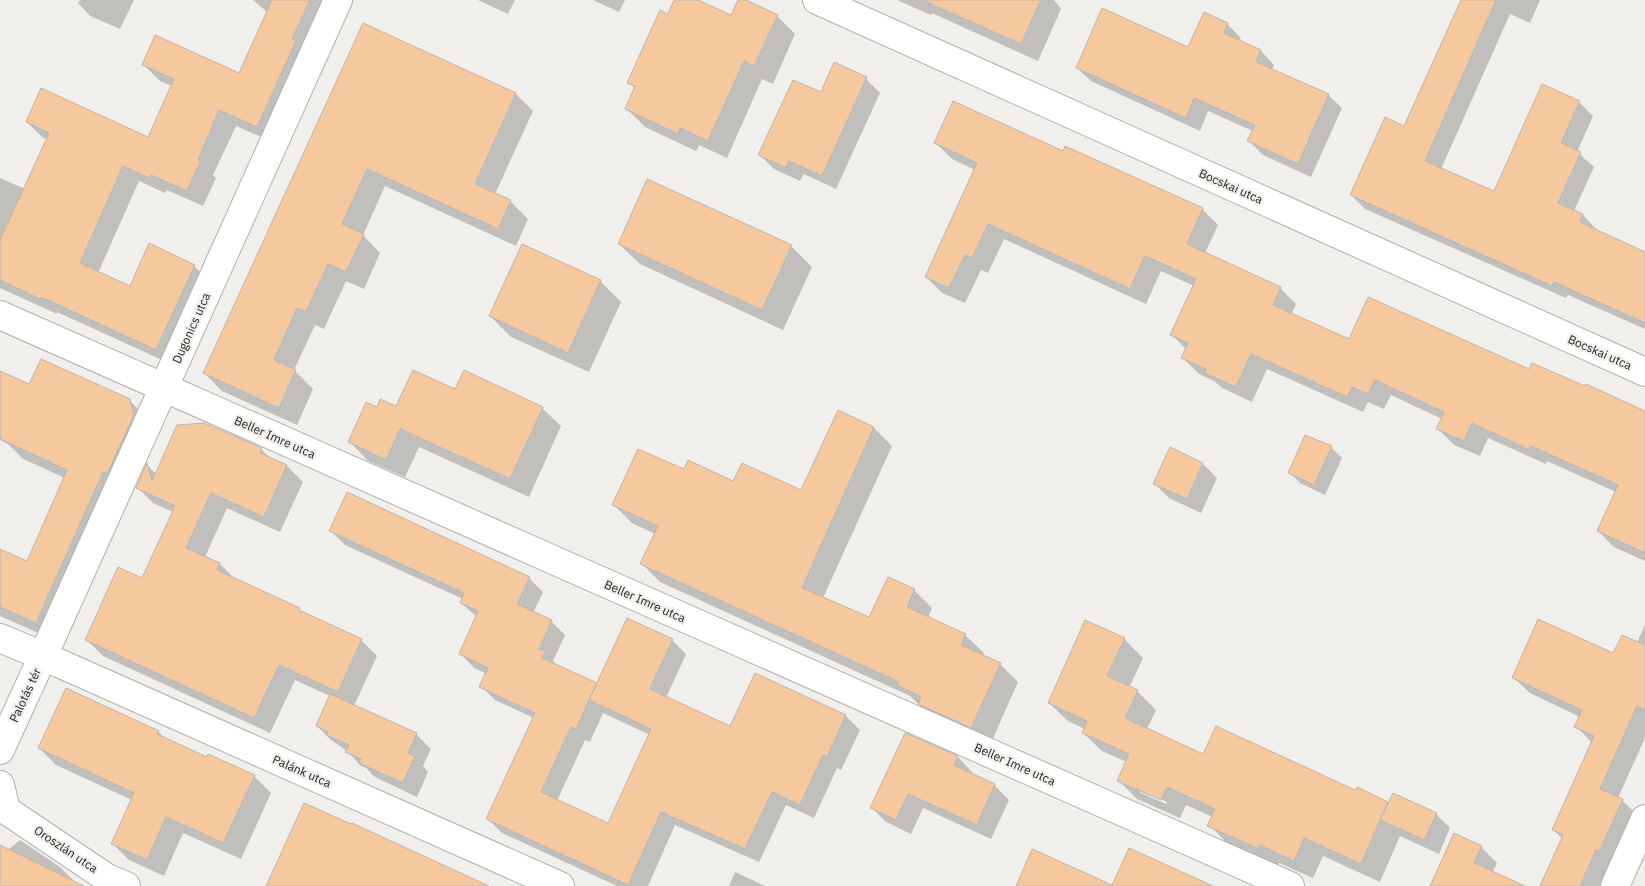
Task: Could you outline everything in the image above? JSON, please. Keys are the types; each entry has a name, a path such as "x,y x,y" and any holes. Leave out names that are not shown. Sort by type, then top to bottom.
{"street":[{"name":"Dugonics utca","path":"44,656 338,0"},
{"name":"Bocskai utca","path":"817,0 1645,372"},
{"name":"Beller Imre utca","path":"0,315 1290,886"},
{"name":"Palotás tér","path":"0,638 44,656 0,750"},
{"name":"Palánk utca","path":"44,656 560,886"},
{"name":"Oroszlán utca","path":"2,803 108,878 126,886"},
{"path":"1615,886 1645,818"}],"building":[{"path":"272,0 310,0 292,39 296,41 257,127 219,110 198,160 201,161 187,191 151,175 149,178 123,166 80,263 130,286 149,243 195,265 156,350 0,280 0,240 49,133 26,122 41,88 148,137 174,79 142,65 155,35 239,73"},
{"path":"674,0 698,0 731,15 738,0 746,0 778,15 754,66 744,61 708,141 680,128 678,134 625,109 635,86 627,83 660,10 668,14"},
{"path":"922,0 1041,0 1021,44"},
{"path":"1461,0 1496,0 1425,161 1494,191 1542,84 1580,101 1561,143 1581,152 1558,203 1583,214 1580,222 1645,252 1645,323 1554,282 1552,286 1350,195 1385,117 1404,126"},
{"path":"1102,8 1188,47 1204,12 1228,23 1224,33 1261,50 1256,62 1329,94 1298,164 1247,141 1255,125 1194,98 1186,118 1076,68"},
{"path":"363,23 516,93 475,184 511,200 498,229 367,169 342,224 364,234 346,272 328,264 306,312 297,308 274,360 296,370 279,408 203,373"},
{"path":"834,62 867,77 822,176 789,161 786,168 758,155 793,80 821,92"},
{"path":"953,101 1063,151 1065,146 1203,208 1187,244 1281,287 1273,305 1349,339 1368,297 1529,369 1532,363 1585,386 1586,384 1645,411 1645,553 1597,531 1618,485 1531,446 1530,450 1472,423 1464,441 1436,429 1444,412 1375,380 1368,394 1352,387 1347,397 1251,354 1236,387 1205,373 1206,369 1181,358 1188,343 1170,335 1196,279 1145,256 1130,289 988,224 972,258 965,255 949,288 925,277 977,163 934,143"},
{"path":"647,179 792,245 762,310 618,244"},
{"path":"522,244 601,280 568,353 489,316"},
{"path":"41,359 130,399 134,415 107,474 103,472 36,623 0,607 0,549 27,561 67,470 0,439 0,371 29,384"},
{"path":"413,370 455,389 464,370 543,407 510,479 400,429 386,460 348,442 366,402 377,407 380,399 396,406"},
{"path":"838,410 874,427 802,588 869,617 888,577 915,589 907,607 966,634 961,645 1001,663 971,728 918,704 921,697 897,685 899,682 640,564 658,526 612,505 638,449 684,469 688,460 733,481 742,463 801,490"},
{"path":"204,423 262,448 260,453 287,465 264,517 211,493 186,548 220,563 217,570 362,639 338,692 279,665 254,718 85,640 118,567 142,578 175,506 136,488 147,463 152,481 177,425"},
{"path":"1305,435 1332,446 1314,485 1288,473"},
{"path":"1170,447 1203,463 1187,499 1153,484"},
{"path":"347,492 530,577 517,604 552,620 539,649 546,651 542,658 597,683 627,618 673,639 650,689 730,726 755,673 846,715 827,757 823,755 800,805 772,792 745,849 661,812 628,885 486,819 535,713 479,687 488,668 459,654 478,611 460,603 464,593 329,531","holes":["589,700 651,729 608,823 541,792 571,727 576,729"]},
{"path":"1538,619 1613,653 1622,635 1645,645 1645,710 1637,706 1600,789 1623,799 1599,852 1596,850 1580,886 1540,886 1563,835 1552,830 1594,736 1574,727 1582,710 1512,678"},
{"path":"1085,620 1125,638 1107,676 1138,690 1125,718 1203,754 1216,726 1355,790 1357,787 1388,802 1361,864 1304,838 1294,861 1260,845 1259,849 1207,826 1215,809 1167,787 1161,800 1117,781 1129,754 1082,733 1087,721 1048,703"},
{"path":"66,688 159,731 157,734 207,757 208,754 255,775 223,843 166,817 147,860 111,844 134,793 38,748"},
{"path":"330,694 417,733 408,753 415,756 403,783 359,763 361,759 345,752 349,745 326,735 328,732 316,726"},
{"path":"905,733 958,756 954,765 995,784 977,825 908,794 896,820 870,808"},
{"path":"1393,793 1437,813 1424,840 1380,820"},
{"path":"304,803 352,823 489,886 266,886"},
{"path":"1454,833 1482,846 1474,863 1525,886 1430,886"},
{"path":"0,845 84,886 0,886"},
{"path":"1129,848 1213,886 1016,886 1032,849 1112,885"}]}
